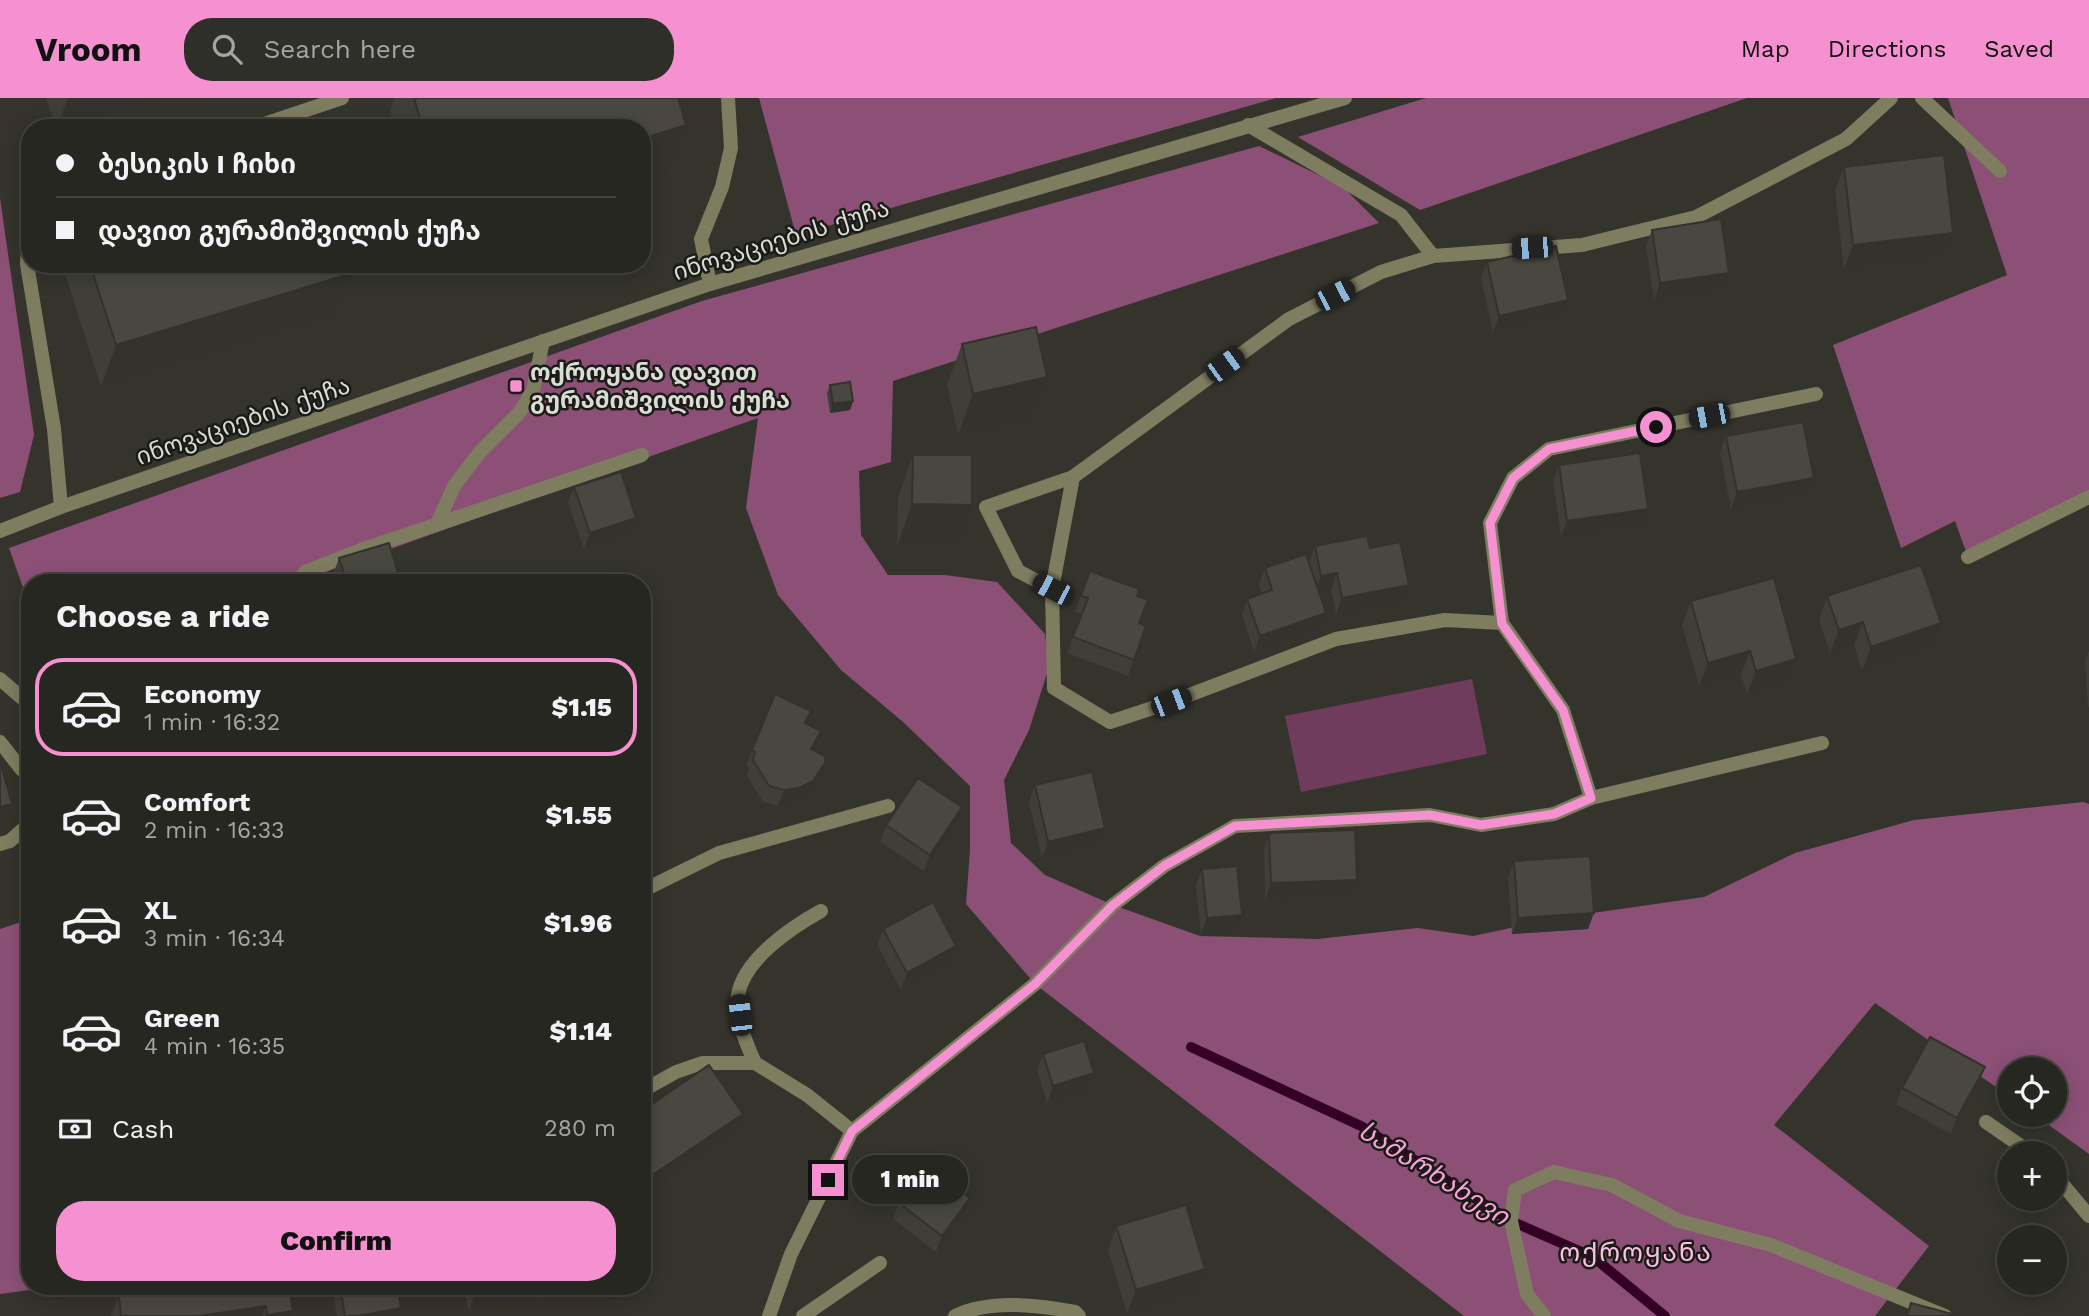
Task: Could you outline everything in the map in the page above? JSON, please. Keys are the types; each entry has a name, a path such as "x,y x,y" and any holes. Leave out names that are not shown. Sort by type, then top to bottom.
{"street":[{"path":"279,119 342,98"},
{"path":"710,284 701,239 722,187 731,148 728,98"},
{"name":"ინოვაციების ქუჩა","path":"0,531 61,507 710,284 1345,98"},
{"path":"1052,589 1018,571 986,507 1073,477 1289,319 1381,272 1433,256 1582,245 1696,218 1846,139 1891,98"},
{"path":"1922,98 2000,171"},
{"path":"1248,125 1401,215 1433,256"},
{"path":"28,273 54,429 61,507"},
{"path":"437,524 454,486 480,452 519,413 533,391 543,341"},
{"path":"1591,798 1563,710 1502,624 1490,523 1513,478 1549,449 1816,394"},
{"path":"304,574 437,524 642,455"},
{"path":"1073,477 1052,589 1054,688 1110,722 1171,702 1336,639 1445,620 1502,624"},
{"path":"1968,557 2089,497"},
{"path":"0,679 21,697"},
{"path":"0,742 21,769"},
{"path":"769,1316 791,1254 852,1131 1035,984 1113,905 1164,866 1235,826 1430,815 1481,825 1554,814 1591,798 1822,743"},
{"path":"651,887 719,853 888,806"},
{"path":"0,844 10,841 21,831"},
{"path":"755,1063 743,1036 738,995 747,971 789,929 821,911"},
{"path":"651,1086 676,1072 702,1063 755,1063 807,1095 852,1131"},
{"path":"1986,1122 2014,1141"},
{"path":"1544,1316 1527,1294 1511,1221 1515,1190 1554,1172 1612,1185 1679,1221 1771,1245 1945,1316"},
{"path":"2067,1190 2089,1216"},
{"path":"803,1316 880,1263"},
{"path":"955,1316 967,1310 1035,1305 1075,1312 1079,1316"}],"shaded area":[{"path":"759,98 1276,98 796,235"},
{"path":"1426,98 1747,98 1420,210 1298,137"},
{"path":"1948,98 2089,98 2089,497 1968,557 1955,521 1901,548 1833,345 2007,275"},
{"path":"1259,146 1343,187 1379,223 893,381 891,462 859,471 861,535 888,575 945,575 997,582 1045,634 1049,667 1029,730 1004,780 1011,843 1045,875 1113,905 1200,936 1317,939 1418,928 1473,936 1558,918 1704,897 1795,853 1914,820 2083,802 2089,804 2089,1154 2052,1127 2067,1127 2067,1057 1997,1057 1997,1088 1875,1003 1774,1125 1929,1246 1875,1316 1464,1316 1035,984 966,904 970,850 970,786 902,721 841,670 778,595 746,508 758,418 320,574 21,574 21,582 9,548 702,301"},
{"path":"0,198 34,435 20,492 0,498"},
{"path":"1472,679 1487,754 1301,792 1285,716"},
{"path":"21,922 21,1291 0,1294 0,929"}],"building":[{"path":"414,98 678,98 686,125 651,136 651,119 420,119"},
{"path":"1944,155 1953,233 1853,245 1844,167"},
{"path":"1721,219 1729,273 1660,283 1652,230"},
{"path":"1556,246 1568,300 1499,316 1487,262"},
{"path":"93,273 349,273 349,274 116,345"},
{"path":"1036,327 1047,377 973,394 962,344"},
{"path":"850,382 853,401 833,404 830,385"},
{"path":"1803,422 1814,478 1737,492 1726,436"},
{"path":"1640,453 1648,509 1567,521 1559,465"},
{"path":"913,455 972,455 972,505 912,504"},
{"path":"621,472 636,518 590,533 574,487"},
{"path":"1367,536 1370,548 1400,542 1409,585 1342,598 1337,573 1321,576 1315,546"},
{"path":"389,543 398,574 344,574 339,558"},
{"path":"1306,554 1326,613 1260,636 1247,599 1272,590 1265,568"},
{"path":"1921,565 1941,623 1871,647 1863,622 1839,630 1827,596"},
{"path":"1090,571 1139,589 1137,596 1148,600 1139,623 1146,626 1134,660 1073,637 1088,598 1081,596"},
{"path":"1774,578 1796,659 1756,671 1750,651 1708,663 1691,601"},
{"path":"775,694 811,711 805,723 821,731 811,749 825,756 825,763 813,781 799,788 784,790 769,786 753,760 755,752 752,750"},
{"path":"0,761 12,804 0,807"},
{"path":"1092,772 1105,828 1048,842 1035,785"},
{"path":"918,778 962,807 930,855 886,825"},
{"path":"1355,830 1357,880 1271,883 1269,833"},
{"path":"1590,856 1594,913 1518,918 1514,861"},
{"path":"1237,866 1242,915 1207,918 1202,869"},
{"path":"933,902 956,946 907,973 883,929"},
{"path":"1930,1037 1985,1067 1957,1118 1902,1088"},
{"path":"1084,1041 1094,1073 1053,1086 1043,1054"},
{"path":"709,1065 743,1114 651,1176 651,1105"},
{"path":"928,1166 970,1198 942,1236 899,1203"},
{"path":"1186,1205 1205,1269 1136,1290 1116,1226"},
{"path":"290,1295 293,1311 267,1315 266,1306 199,1316 121,1316 119,1296"},
{"path":"342,1295 399,1295 401,1308 345,1316"},
{"path":"1911,1303 1956,1315 1956,1316 1907,1316"}],"waterway":[{"name":"სამარხახევი","path":"1191,1047 1361,1126 1511,1221 1593,1257 1665,1316"}],"place":[{"name":"ოქროყანა დავით გურამიშვილის ქუჩა","path":"516,386"}],"district":[{"name":"ოქროყანა","path":"1636,1252"}],"route":[{"path":"828,1180 852,1131 1035,984 1113,905 1164,866 1235,826 1430,815 1481,825 1554,814 1591,798 1563,710 1502,624 1490,523 1513,478 1549,449 1656,427"}]}
